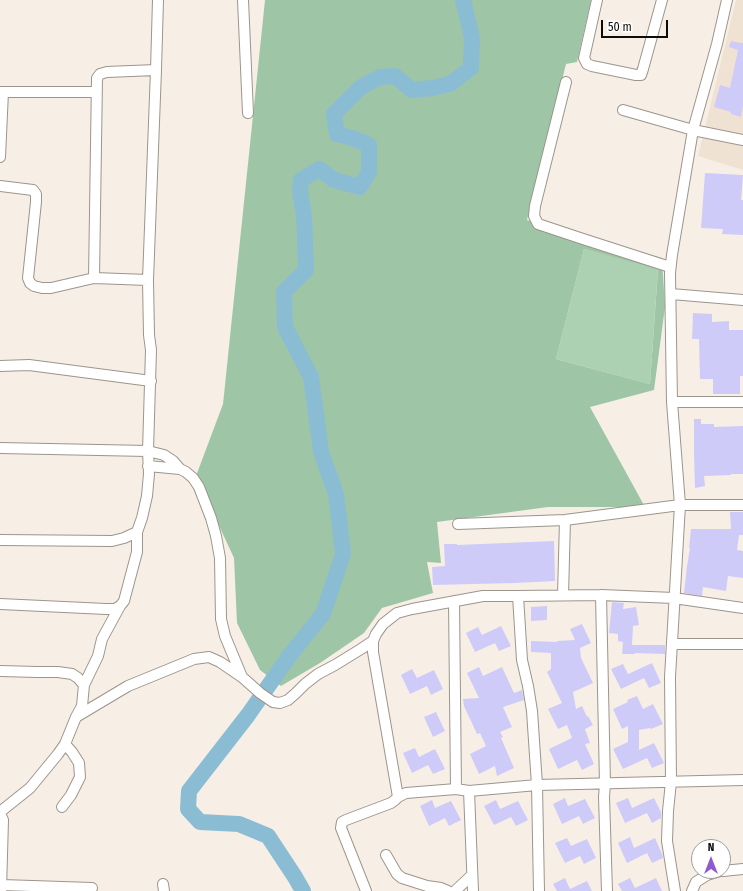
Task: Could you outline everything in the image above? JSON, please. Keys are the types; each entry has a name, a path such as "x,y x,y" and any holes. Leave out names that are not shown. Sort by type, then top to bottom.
{"street":[{"path":"92,888 2,888 3,820 0,813 30,788 65,744 82,706 84,684 98,656 102,639 124,601 137,552 137,532 147,496 149,474 148,451 151,350 148,280 158,0"},
{"path":"243,0 248,113"},
{"path":"597,0 584,58 586,64 636,76 641,75 662,0"},
{"path":"675,891 667,841 671,782 670,677 680,505 672,402 670,267 693,130 717,44 727,0"},
{"path":"94,278 97,78 100,74 107,72 156,70"},
{"path":"566,82 535,206 534,216 538,224 670,267"},
{"path":"0,157 2,92 96,92"},
{"path":"622,110 693,130 743,140"},
{"path":"0,186 33,190 36,194 28,278 30,283 34,286 51,288 94,278 148,280"},
{"path":"671,294 743,300"},
{"path":"0,366 29,365 151,381"},
{"path":"672,402 743,402"},
{"path":"0,448 148,451 164,455 174,461 180,469"},
{"path":"148,466 180,469 193,478 199,487 211,518 220,558 221,619 225,636 242,677"},
{"path":"458,524 565,520 680,505 743,504"},
{"path":"563,595 565,520"},
{"path":"0,540 112,541 124,538 137,532"},
{"path":"398,797 373,652 373,641 376,634 383,624 397,612 483,596 563,595 674,598 743,608"},
{"path":"601,595 607,891"},
{"path":"518,596 522,660 532,711 537,785 539,891"},
{"path":"454,601 456,789"},
{"path":"0,604 102,608 115,608 120,606"},
{"path":"76,718 128,686 194,659 209,657 220,662 242,677 273,702 280,703 288,700 318,674 361,650 373,641"},
{"path":"672,644 743,644"},
{"path":"0,671 58,672 72,674 84,684"},
{"path":"62,807 71,795 80,777 79,763 65,744"},
{"path":"366,891 341,828 342,822 392,803 398,797 406,793 537,785 743,780"},
{"path":"469,790 473,891"},
{"path":"386,856 397,874 402,878 448,891"},
{"path":"731,870 743,869"},
{"path":"456,891 472,875"},
{"path":"692,891 696,882 700,879"}],"shaded area":[{"path":"736,0 743,0 743,170 698,156"}],"green space":[{"path":"265,0 591,0 577,62 566,64 527,220 662,258 665,307 654,390 590,407 645,507 548,507 437,522 441,563 427,562 433,593 382,608 364,633 320,663 281,686 260,670 237,623 234,558 196,476 223,404","holes":["584,249 658,269 650,384 556,359"]},
{"path":"584,249 658,268 650,384 556,359"}],"building":[{"path":"731,41 743,43 743,106 741,117 731,114 731,112 714,107 720,85 730,88 738,50 729,47"},
{"path":"705,173 743,175 741,200 743,200 743,235 722,234 723,229 701,228"},
{"path":"693,313 712,314 712,322 729,321 729,330 743,330 743,376 740,376 740,394 713,394 713,379 700,379 699,339 692,339"},
{"path":"694,419 701,419 701,424 714,424 714,427 743,426 743,474 704,476 705,486 695,488"},
{"path":"730,512 743,512 743,535 739,535 737,550 743,551 743,578 728,576 726,591 703,587 702,596 684,593 691,529 731,529"},
{"path":"554,541 555,581 433,585 432,567 445,566 444,544 457,545"},
{"path":"612,602 624,603 623,609 636,607 639,625 633,626 632,645 665,645 665,654 622,654 623,642 618,641 618,634 609,633"},
{"path":"547,606 547,620 531,621 531,607"},
{"path":"582,624 591,643 580,648 581,658 593,683 573,692 576,709 582,706 593,725 585,729 590,743 585,744 594,764 582,770 577,760 558,769 549,749 572,738 567,725 558,729 548,709 562,703 547,672 551,669 551,653 531,652 531,641 557,642 575,640 570,629"},
{"path":"501,626 511,646 499,651 495,643 475,652 466,633 478,627 482,635"},
{"path":"652,663 661,683 649,688 644,678 621,689 611,669 623,664 628,674"},
{"path":"479,667 483,676 502,667 514,693 522,690 524,700 503,707 512,727 500,732 503,737 501,738 514,768 497,776 495,766 479,774 470,754 486,746 480,733 477,734 464,706 463,699 479,698 467,673"},
{"path":"412,669 417,678 434,670 443,689 431,695 427,686 410,694 401,675"},
{"path":"637,696 643,709 653,704 663,724 651,729 639,730 639,750 654,743 664,763 652,768 647,758 623,769 613,749 628,742 628,726 622,729 613,709 628,702 627,700"},
{"path":"436,712 445,731 433,737 424,717"},
{"path":"415,748 419,757 435,749 445,769 433,774 428,765 412,773 403,753"},
{"path":"565,798 568,806 585,799 595,818 583,824 579,816 562,824 553,804"},
{"path":"628,798 632,808 654,798 661,812 661,818 652,823 647,813 625,823 616,803"},
{"path":"432,800 435,808 451,801 461,820 449,826 445,818 429,826 420,806"},
{"path":"496,800 500,809 518,801 528,820 516,826 511,817 494,825 484,806"},
{"path":"630,837 634,848 655,838 663,858 652,863 647,853 627,863 618,843"},
{"path":"567,838 571,846 587,839 596,858 584,864 580,856 565,863 555,843"},
{"path":"565,878 570,889 587,881 592,891 557,891 553,884"},
{"path":"630,878 635,888 656,878 662,891 622,891 618,884"}],"waterway":[{"path":"303,891 268,836 239,824 200,822 188,809 189,791 248,715 290,655 323,614 343,554 336,494 321,452 311,377 285,327 284,292 306,270 304,215 300,191 301,180 319,169 334,180 360,187 369,172 369,145 337,134 334,114 361,87 380,77 395,76 412,90 432,88 450,84 471,68 472,38 463,0"}]}
